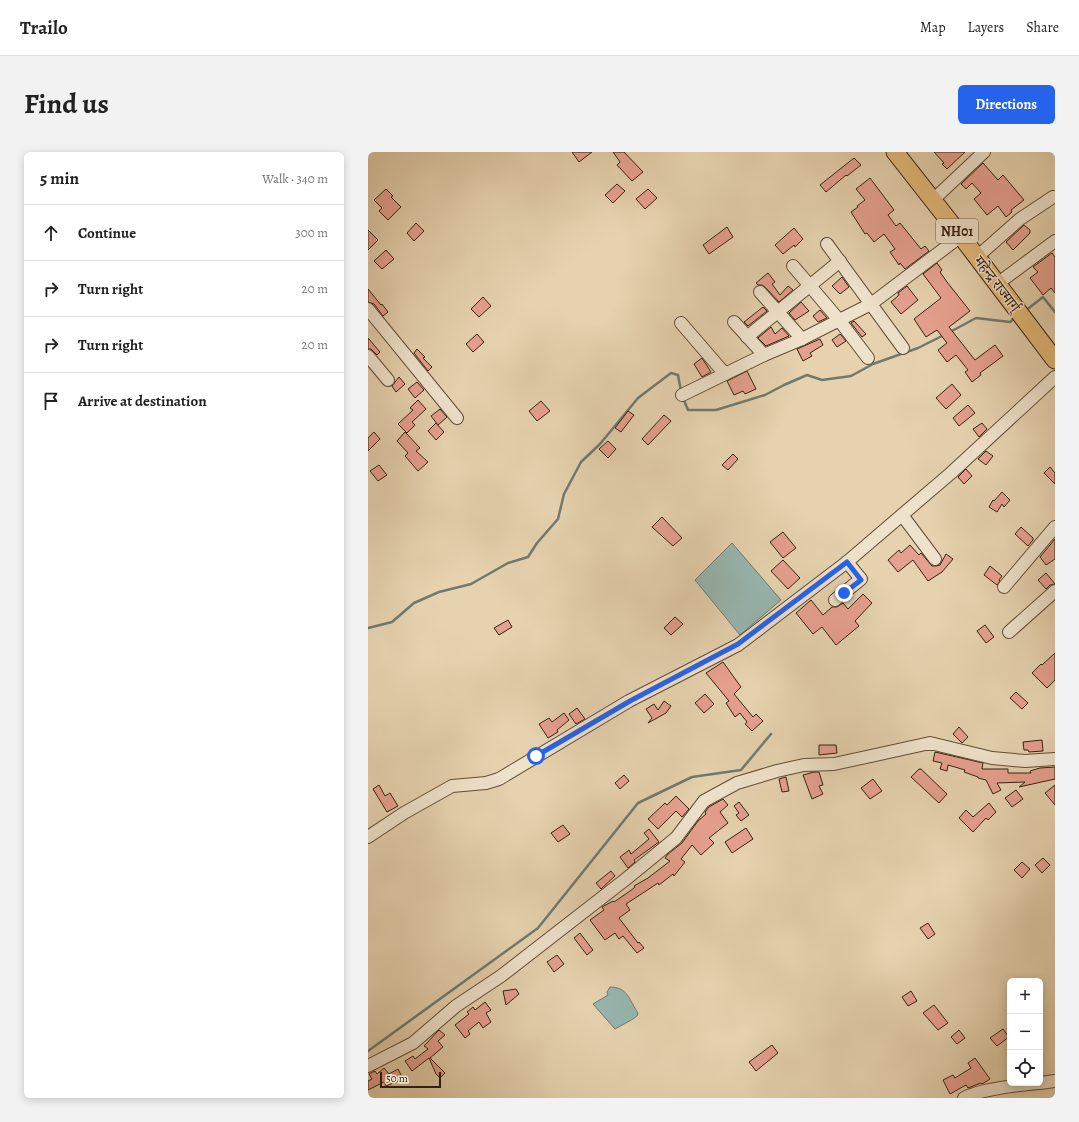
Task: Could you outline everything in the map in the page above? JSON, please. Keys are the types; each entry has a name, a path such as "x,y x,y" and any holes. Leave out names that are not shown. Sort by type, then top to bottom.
{"highway":[{"name":"महेन्द्र राज्मार्ग्","path":"895,152 1055,360"}],"street":[{"path":"933,200 984,152"},
{"path":"976,257 1020,219 1053,197"},
{"path":"682,394 764,355 802,339 871,304 961,236"},
{"path":"997,284 1055,241"},
{"path":"827,244 903,348"},
{"path":"748,337 840,261"},
{"path":"792,266 839,320 868,358"},
{"path":"760,292 802,339"},
{"path":"368,309 457,418"},
{"path":"734,322 764,355"},
{"path":"681,323 725,374"},
{"path":"368,356 388,380"},
{"path":"368,837 404,813 452,786 486,783 499,780 630,701 738,644 799,603 951,473 1055,376"},
{"path":"902,515 935,559"},
{"path":"1004,587 1055,527"},
{"path":"835,600 861,580 847,562"},
{"path":"1009,632 1055,591"},
{"path":"368,1066 413,1043 456,1006 502,976 676,838 704,801 737,783 776,771 804,765 834,764 930,743 992,758 1025,761 1055,759"},
{"path":"1043,1082 1055,1081"},
{"path":"964,1098 977,1093 1015,1086"}],"water":[{"path":"732,543 781,600 740,635 695,580"},
{"path":"610,987 621,989 630,999 638,1013 633,1019 615,1029 593,1004 608,995 607,992"}],"building":[{"path":"572,152 592,152 579,162"},
{"path":"613,152 624,152 643,172 632,181 617,165 620,162"},
{"path":"934,152 965,152 947,169 942,164 944,163"},
{"path":"854,158 861,165 847,176 846,175 826,192 820,185"},
{"path":"983,163 998,180 1003,175 1024,200 1011,210 1012,212 1006,217 998,206 987,215 974,199 981,193 972,183 966,189 961,184"},
{"path":"870,178 894,210 888,215 896,226 900,223 921,249 925,246 929,251 905,269 900,263 899,265 890,252 895,249 884,234 874,242 867,233 865,234 851,212 865,200 856,189"},
{"path":"617,184 625,191 613,203 605,195"},
{"path":"386,189 393,196 391,197 401,207 388,220 379,211 382,208 374,200"},
{"path":"648,189 657,198 645,209 636,199"},
{"path":"416,223 424,231 414,241 407,233"},
{"path":"1024,225 1030,230 1030,233 1013,250 1006,242"},
{"path":"727,227 733,237 709,254 703,245"},
{"path":"794,228 803,239 795,247 794,245 783,254 775,245"},
{"path":"368,230 378,240 368,250"},
{"path":"386,250 394,259 382,269 374,261"},
{"path":"1052,253 1055,257 1055,293 1051,288 1043,295 1030,278 1038,272 1033,267"},
{"path":"937,263 942,270 940,272 970,311 949,327 975,360 995,345 1003,356 980,373 981,375 972,382 965,372 968,370 956,355 947,362 938,350 947,343 937,330 926,337 914,319 941,298 923,274"},
{"path":"768,273 775,282 772,284 780,295 788,286 793,290 779,302 765,287 756,283"},
{"path":"842,277 849,287 840,294 832,286"},
{"path":"907,286 918,300 901,314 891,302 899,295 898,293"},
{"path":"368,289 388,312 383,316 374,304 368,302"},
{"path":"483,297 491,306 479,317 471,309"},
{"path":"801,302 809,311 795,320 789,313"},
{"path":"763,307 767,311 748,326 744,322"},
{"path":"820,310 827,318 818,322 813,316"},
{"path":"854,321 866,334 862,337 851,323"},
{"path":"771,327 775,334 782,328 789,336 766,346 758,338"},
{"path":"477,334 484,342 473,352 466,344"},
{"path":"840,334 846,341 837,347 832,340"},
{"path":"368,338 380,352 377,355 371,349 368,349"},
{"path":"820,339 823,345 810,353 812,356 803,361 797,349"},
{"path":"417,349 432,367 428,371 414,353"},
{"path":"702,358 711,372 702,377 694,364"},
{"path":"747,371 756,389 745,394 743,391 734,395 727,381"},
{"path":"399,377 405,384 396,392 392,386"},
{"path":"417,382 424,390 415,398 408,389"},
{"path":"952,384 961,395 946,409 936,398"},
{"path":"418,400 426,409 412,422 415,425 407,433 398,424 413,410 410,408"},
{"path":"541,401 550,411 537,421 529,411"},
{"path":"968,405 975,413 959,426 953,418"},
{"path":"440,409 447,417 438,425 431,416"},
{"path":"628,411 634,415 621,432 615,428"},
{"path":"664,415 671,421 648,445 642,439"},
{"path":"436,423 444,432 436,440 428,431"},
{"path":"982,423 987,429 979,437 973,429"},
{"path":"374,432 380,439 368,451 368,438"},
{"path":"405,432 420,448 416,451 428,462 418,471 405,456 408,453 397,441"},
{"path":"608,441 616,449 608,458 599,449"},
{"path":"986,451 993,456 986,465 978,459"},
{"path":"733,454 738,459 728,470 722,465"},
{"path":"379,465 387,475 378,481 370,471"},
{"path":"1050,467 1055,473 1055,484 1044,473"},
{"path":"966,469 972,476 964,484 958,477"},
{"path":"1002,492 1010,500 1004,507 1002,504 997,512 989,507 993,500 994,501"},
{"path":"662,517 682,538 673,546 652,527"},
{"path":"1021,527 1033,538 1028,546 1015,534"},
{"path":"783,532 796,548 783,558 770,542"},
{"path":"1055,539 1055,559 1046,565 1040,557"},
{"path":"910,545 919,555 921,553 932,566 940,565 946,554 953,559 942,572 928,581 913,560 898,572 888,560 899,550 901,553"},
{"path":"783,560 800,578 788,589 771,571"},
{"path":"990,566 1002,576 997,585 984,575"},
{"path":"1046,573 1055,584 1050,585 1046,589 1038,580"},
{"path":"863,594 872,603 855,621 859,626 836,645 822,627 813,634 796,613 811,600 823,615 832,607 837,607 843,603 848,609"},
{"path":"675,617 683,624 671,635 664,628"},
{"path":"508,620 512,627 499,635 494,628"},
{"path":"985,625 994,637 986,643 977,631"},
{"path":"1055,653 1055,680 1047,688 1032,673"},
{"path":"723,662 741,687 734,694 753,717 756,714 763,721 752,731 745,724 747,722 740,713 735,717 726,703 729,701 706,673"},
{"path":"1016,692 1028,703 1022,709 1010,698"},
{"path":"705,694 714,704 704,713 695,703"},
{"path":"664,701 671,706 666,713 648,723 652,718 646,709 654,704 658,710"},
{"path":"577,708 585,719 576,724 569,714"},
{"path":"564,713 569,720 557,730 558,732 548,738 539,724 549,718 552,722"},
{"path":"959,727 968,737 962,743 953,734"},
{"path":"1042,740 1043,751 1029,752 1028,750 1024,750 1023,742"},
{"path":"819,745 836,745 837,753 819,755"},
{"path":"935,752 983,763 982,769 1008,769 1008,773 1031,773 1030,771 1040,768 1055,767 1055,779 1019,787 1025,782 997,783 1001,790 993,794 986,780 964,772 965,770 948,765 947,771 940,769 942,763 933,761"},
{"path":"919,769 921,769 947,794 939,803 911,777"},
{"path":"819,772 823,785 819,786 823,794 812,799 803,775"},
{"path":"624,775 629,781 620,789 615,783"},
{"path":"786,777 789,791 782,792 779,779"},
{"path":"873,779 882,791 870,799 861,788"},
{"path":"379,785 385,796 390,793 398,806 387,812 373,789"},
{"path":"1055,785 1055,805 1045,793"},
{"path":"1016,790 1023,799 1012,807 1005,798"},
{"path":"676,796 689,809 682,817 676,811 658,829 648,819 665,803 667,805"},
{"path":"723,799 728,805 720,812 728,823 709,838 714,843 701,855 692,845 681,859 685,862 674,876 673,874 659,885 658,883 626,904 630,910 619,918 638,943 639,942 644,948 637,953 623,936 619,939 615,933 605,940 590,920 604,910 602,907 613,901 614,902 670,861 665,858 668,854 682,843 698,821 706,814 705,812 709,807"},
{"path":"739,802 749,815 741,821 736,815 739,813 734,806"},
{"path":"989,803 996,812 988,820 986,818 973,832 959,818 966,810 973,817"},
{"path":"563,825 570,834 558,842 551,833"},
{"path":"746,828 753,839 732,853 725,842"},
{"path":"649,829 659,842 634,860 635,862 628,868 620,857 629,850 631,854 649,839 644,833"},
{"path":"1043,858 1050,865 1042,873 1035,865"},
{"path":"1022,862 1030,869 1022,878 1014,870"},
{"path":"611,871 615,876 601,889 596,883"},
{"path":"928,923 935,934 928,939 920,928"},
{"path":"580,933 593,950 587,955 574,938"},
{"path":"557,955 564,964 554,972 547,962"},
{"path":"516,989 519,994 506,1005 503,991"},
{"path":"911,991 917,1001 908,1006 902,997"},
{"path":"485,1002 491,1010 486,1013 491,1022 483,1028 479,1022 468,1031 470,1034 465,1038 455,1025 469,1014 467,1012 473,1007 475,1010"},
{"path":"934,1005 948,1023 938,1030 923,1013"},
{"path":"1003,1029 1007,1034 1007,1038 997,1046 990,1038"},
{"path":"439,1030 445,1035 438,1041 443,1047 430,1058 445,1073 440,1078 436,1074 429,1058 412,1071 405,1061 413,1056 415,1059 428,1049 424,1046"},
{"path":"959,1030 965,1038 957,1044 951,1037"},
{"path":"772,1045 778,1053 756,1071 749,1062"},
{"path":"975,1058 990,1079 982,1084 981,1083 968,1088 966,1085 950,1094 943,1080 953,1075 955,1078 971,1068 968,1063"},
{"path":"384,1068 389,1074 398,1069 403,1079 386,1086 384,1082 368,1090 368,1081 372,1079 369,1074 375,1071 377,1074"}],"waterway":[{"path":"1025,311 1043,297 1055,312"},
{"path":"950,332 976,318 1010,322 1015,318"},
{"path":"683,398 688,410 716,410 765,395 807,375 822,380 851,376 873,364 918,348 944,335"},
{"path":"368,628 392,622 414,603 439,592 471,584 508,563 528,557 537,543 558,519 564,494 581,462 600,444 638,398 671,373 678,375 681,391"},
{"path":"368,1051 538,928 638,803 692,777 741,770 771,734"}],"route":[{"path":"536,756 630,701 738,644 847,562 861,580 844,593"}]}
